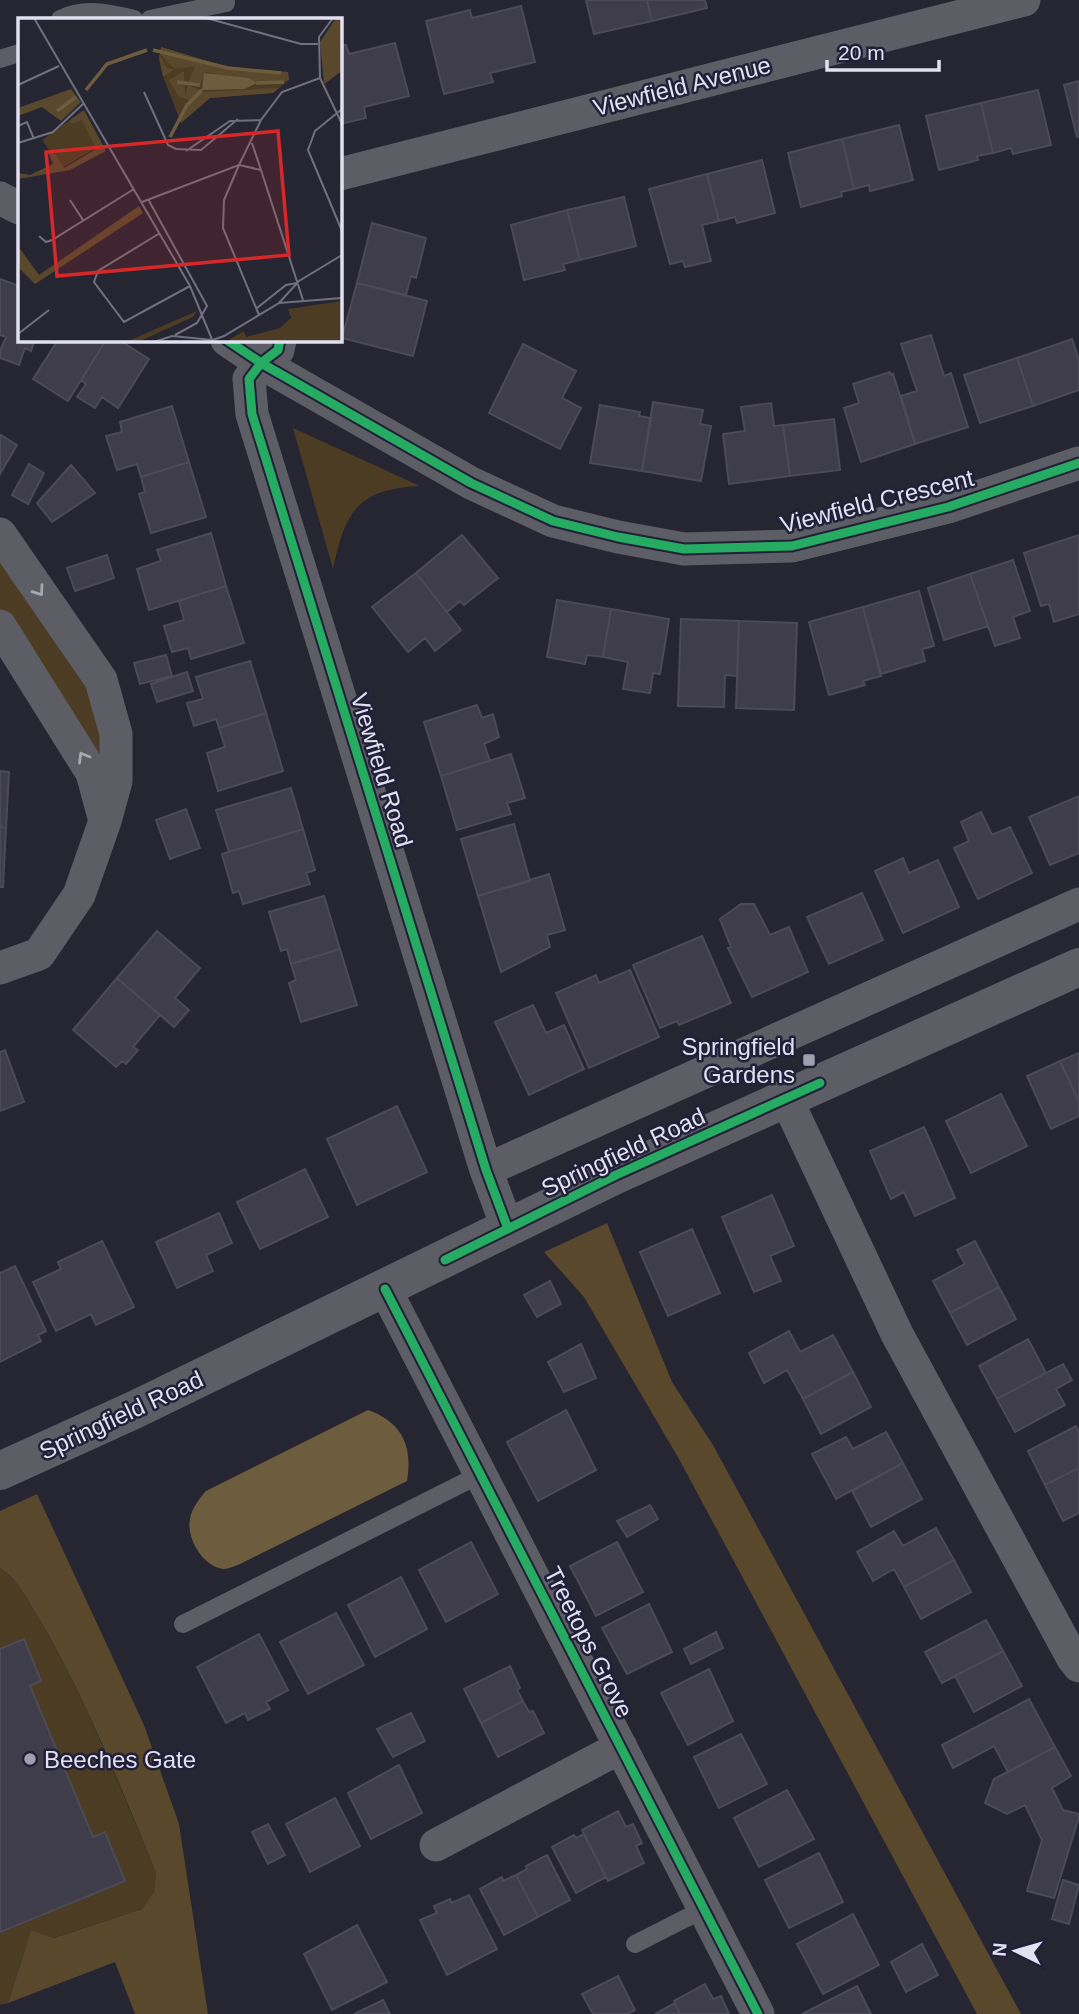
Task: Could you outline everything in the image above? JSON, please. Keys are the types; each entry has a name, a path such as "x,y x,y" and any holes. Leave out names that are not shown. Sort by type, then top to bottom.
{"street":[{"name":"Viewfield Avenue","path":"341,174 1024,0"},
{"path":"0,198 18,207"},
{"path":"231,341 271,351"},
{"name":"Viewfield Crescent","path":"271,351 471,483 553,521 684,549 792,546 948,507 1079,463"},
{"name":"Viewfield Road","path":"271,351 249,379 252,414 486,1170 508,1230"},
{"path":"0,534 101,680 116,734 116,781 79,895 39,954 0,968"},
{"path":"0,626 92,774 105,821"},
{"name":"Springfield Road","path":"486,1170 1079,904"},
{"name":"Springfield Road","path":"0,1471 147,1404 616,1175 1079,967"},
{"path":"786,1098 897,1334 1079,1666"},
{"name":"Treetops Grove","path":"385,1289 758,2014"},
{"name":"Treetops Grove","path":"436,1845 621,1747"}],"lane":[{"path":"155,18 226,3"},
{"path":"64,18 77,13 96,12 129,18"},
{"path":"0,59 18,53"},
{"path":"183,1625 481,1474"},
{"path":"635,1944 704,1909"}],"shaded area":[{"path":"293,428 420,486 382,492 357,507 343,532 333,569"},
{"path":"0,535 101,680 116,781 0,626"},
{"path":"607,1223 672,1382 713,1445 1021,2014 977,2014 679,1459 584,1297 544,1252"},
{"path":"368,1410 389,1421 402,1437 408,1457 407,1481 240,1564 224,1569 209,1563 203,1557 193,1543 189,1527 192,1511 206,1491"},
{"path":"37,1494 144,1725 179,1824 208,2014 135,2014 115,1962 8,2003 31,1930 54,1938 142,1909 154,1892 156,1873 72,1680 22,1591 0,1568 0,1511"},
{"path":"0,1568 22,1591 72,1680 156,1873 154,1892 142,1909 53,1938 31,1930 8,2003 0,2005"}],"building":[{"path":"586,0 647,0 652,21 594,34"},
{"path":"647,0 705,0 707,8 652,21"},
{"path":"521,6 535,62 490,73 493,82 444,94 426,21 470,10 472,18"},
{"path":"395,43 409,96 364,107 366,118 341,124 341,46 346,45 349,54"},
{"path":"1079,81 1079,136 1077,137 1064,85"},
{"path":"1038,90 1051,145 1013,154 1011,148 993,153 981,103"},
{"path":"981,103 993,153 977,156 978,160 939,170 926,116"},
{"path":"899,125 913,180 870,191 869,185 854,189 842,139"},
{"path":"842,139 854,189 841,192 842,196 801,207 788,153"},
{"path":"762,160 775,213 737,223 735,217 719,221 707,174"},
{"path":"707,174 719,221 702,225 711,261 685,267 683,261 670,264 649,189"},
{"path":"624,197 636,246 580,260 567,210"},
{"path":"567,210 580,260 563,264 565,270 524,280 511,225"},
{"path":"372,223 426,238 416,278 411,276 406,295 357,283"},
{"path":"0,279 18,286 18,341 35,341 31,351 25,348 19,365 0,358 6,337 0,335"},
{"path":"357,283 427,301 413,356 342,338"},
{"path":"931,335 944,376 951,373 968,427 915,444 901,396 917,391 901,344"},
{"path":"1072,339 1079,360 1079,390 1033,406 1017,358"},
{"path":"57,341 105,341 68,401 33,379"},
{"path":"105,341 121,341 149,359 118,408 102,397 95,408 77,397 86,384 81,380"},
{"path":"523,344 576,371 562,398 581,408 560,449 489,413"},
{"path":"1017,358 1033,406 980,423 964,375"},
{"path":"890,372 893,374 915,444 861,462 844,408 859,403 853,384"},
{"path":"653,402 703,410 700,424 711,426 701,481 642,471"},
{"path":"771,403 774,426 783,425 790,476 729,484 723,434 745,431 741,407"},
{"path":"600,405 640,412 639,416 651,418 642,471 590,463"},
{"path":"172,406 189,462 141,477 137,464 117,470 106,436 122,432 120,422"},
{"path":"834,419 840,470 790,476 783,425"},
{"path":"1,435 17,445 0,474 0,437"},
{"path":"189,462 206,517 151,533 139,494 145,492 141,477"},
{"path":"29,464 44,473 28,504 12,495"},
{"path":"71,465 95,493 52,522 37,503"},
{"path":"211,533 226,586 149,610 137,569 161,561 157,550"},
{"path":"462,535 498,578 464,605 460,601 447,612 416,573"},
{"path":"1079,535 1079,614 1054,622 1049,604 1041,606 1024,553"},
{"path":"107,555 114,578 75,591 67,568"},
{"path":"1013,560 1030,611 1013,617 1020,638 995,646 970,574"},
{"path":"416,573 461,630 435,651 425,638 408,652 372,607"},
{"path":"970,574 988,626 944,640 928,588"},
{"path":"226,586 244,643 191,659 188,648 172,652 164,626 184,620 179,601"},
{"path":"919,591 934,646 922,649 925,661 881,674 863,607"},
{"path":"557,600 611,609 603,657 587,655 585,664 547,657"},
{"path":"863,607 881,676 863,681 865,685 829,695 809,622"},
{"path":"611,609 669,619 660,674 653,673 650,693 623,689 628,662 603,657"},
{"path":"681,619 739,621 737,676 725,675 724,707 678,706"},
{"path":"739,621 797,623 794,710 736,708"},
{"path":"166,655 172,676 140,684 134,663"},
{"path":"250,661 266,713 219,728 216,719 194,726 187,703 203,699 196,677"},
{"path":"187,672 193,691 157,702 151,684"},
{"path":"477,705 482,718 493,714 499,737 484,744 490,761 441,776 424,722"},
{"path":"266,713 283,771 218,791 207,753 225,747 219,728"},
{"path":"511,754 525,798 507,803 511,814 457,830 441,776"},
{"path":"0,771 9,772 6,828 0,827"},
{"path":"291,788 303,829 229,852 216,810"},
{"path":"1079,796 1079,853 1050,865 1029,817"},
{"path":"186,809 200,848 170,859 156,820"},
{"path":"981,812 992,835 1010,827 1032,873 978,899 954,848 969,841 961,822"},
{"path":"514,824 530,881 478,896 461,839"},
{"path":"0,827 6,828 3,887 0,887"},
{"path":"303,829 315,870 306,873 310,884 243,904 239,891 233,893 222,854"},
{"path":"903,858 909,873 938,860 959,907 903,933 875,871"},
{"path":"549,874 565,930 547,935 550,947 501,972 478,896"},
{"path":"862,893 883,940 829,964 807,917"},
{"path":"324,896 340,949 291,964 287,949 281,951 269,912"},
{"path":"741,904 754,904 770,935 789,927 808,972 752,997 728,948 731,947 720,919"},
{"path":"157,931 200,968 175,998 189,1010 174,1027 117,978"},
{"path":"702,936 731,1003 679,1025 677,1021 660,1028 633,965"},
{"path":"340,949 357,1005 301,1022 289,983 296,980 291,964"},
{"path":"630,970 659,1037 589,1068 556,993 596,975 599,983"},
{"path":"117,978 160,1015 133,1047 138,1050 126,1064 122,1061 116,1067 73,1030"},
{"path":"533,1005 546,1033 564,1025 584,1069 529,1095 495,1022"},
{"path":"5,1050 24,1102 0,1111 0,1052"},
{"path":"1079,1053 1079,1102 1060,1061"},
{"path":"1060,1061 1079,1102 1079,1116 1051,1129 1027,1076"},
{"path":"1001,1094 1027,1146 971,1173 946,1121"},
{"path":"397,1106 427,1172 357,1205 327,1139"},
{"path":"924,1127 955,1198 915,1216 904,1192 891,1199 870,1151"},
{"path":"305,1169 328,1217 260,1249 237,1202"},
{"path":"772,1195 794,1246 770,1256 781,1281 754,1292 722,1217"},
{"path":"219,1213 232,1243 206,1255 213,1271 177,1288 156,1242"},
{"path":"692,1229 720,1293 668,1316 640,1252"},
{"path":"102,1241 134,1307 96,1325 91,1314 56,1331 33,1282 61,1269 58,1262"},
{"path":"975,1241 999,1287 950,1313 933,1281 965,1264 957,1250"},
{"path":"15,1266 46,1331 38,1335 41,1341 0,1362 0,1273"},
{"path":"550,1281 561,1304 537,1317 524,1295"},
{"path":"999,1287 1016,1319 967,1345 950,1313"},
{"path":"789,1331 800,1352 833,1335 853,1372 803,1399 787,1370 764,1383 749,1353"},
{"path":"1028,1339 1046,1373 997,1399 979,1366"},
{"path":"581,1344 596,1378 564,1392 548,1362"},
{"path":"1063,1364 1072,1380 1056,1389 1065,1405 1015,1432 997,1399"},
{"path":"853,1372 871,1407 821,1434 803,1399"},
{"path":"566,1410 596,1470 538,1501 507,1442"},
{"path":"1076,1426 1079,1432 1079,1468 1045,1485 1028,1451"},
{"path":"886,1432 903,1463 836,1499 812,1454 846,1437 853,1449"},
{"path":"903,1463 922,1499 871,1527 852,1491"},
{"path":"1079,1468 1079,1513 1063,1521 1045,1485"},
{"path":"650,1505 658,1519 627,1537 617,1521"},
{"path":"936,1528 954,1560 904,1587 894,1569 873,1581 857,1552 894,1531 903,1546"},
{"path":"471,1542 498,1594 446,1622 419,1570"},
{"path":"617,1542 643,1592 596,1616 570,1566"},
{"path":"954,1560 971,1592 921,1619 904,1587"},
{"path":"401,1577 427,1629 375,1657 348,1605"},
{"path":"649,1604 672,1652 627,1674 602,1628"},
{"path":"336,1613 364,1665 308,1694 280,1642"},
{"path":"986,1620 1003,1651 942,1683 925,1652"},
{"path":"716,1632 723,1648 691,1664 684,1649"},
{"path":"259,1634 288,1690 266,1702 270,1709 248,1720 245,1713 226,1723 197,1667"},
{"name":"Beeches Gate","path":"24,1639 41,1681 30,1686 93,1837 105,1832 125,1881 0,1932 0,1649"},
{"path":"1003,1651 1022,1686 974,1712 955,1676"},
{"path":"510,1666 523,1701 481,1723 464,1689"},
{"path":"709,1669 733,1721 688,1745 661,1693"},
{"path":"1029,1699 1055,1747 1008,1772 994,1746 953,1768 942,1745"},
{"path":"523,1701 529,1712 533,1711 544,1733 498,1757 481,1723"},
{"path":"411,1713 425,1741 393,1757 377,1729"},
{"path":"741,1734 767,1784 719,1808 694,1757"},
{"path":"1055,1747 1071,1776 1052,1788 1063,1810 1079,1814 1079,1817 1054,1898 1027,1891 1042,1840 1025,1805 1007,1814 985,1803 994,1779"},
{"path":"399,1765 422,1813 371,1839 348,1793"},
{"path":"787,1790 814,1839 759,1867 734,1818"},
{"path":"335,1798 360,1846 310,1872 286,1824"},
{"path":"618,1811 626,1827 633,1824 642,1843 636,1846 644,1863 608,1881 582,1830"},
{"path":"268,1824 285,1855 268,1864 252,1832"},
{"path":"584,1834 606,1877 576,1893 552,1847 574,1835 576,1838"},
{"path":"819,1853 843,1902 789,1928 765,1880"},
{"path":"547,1855 570,1900 538,1917 516,1875 527,1869 526,1866"},
{"path":"516,1875 538,1917 504,1935 480,1889 502,1877 503,1881"},
{"path":"1063,1880 1079,1885 1069,1924 1052,1919"},
{"path":"469,1895 497,1949 447,1975 420,1920 437,1913 434,1906 450,1899 452,1903"},
{"path":"853,1914 879,1965 823,1994 797,1944"},
{"path":"357,1925 387,1982 332,2010 304,1954"},
{"path":"922,1944 938,1975 906,1992 891,1962"},
{"path":"618,1976 635,2010 627,2014 593,2014 582,1994"},
{"path":"705,1984 713,1999 721,1996 729,2014 680,2014 674,2001"},
{"path":"857,1986 871,2014 802,2014"},
{"path":"383,2000 390,2014 354,2014"},
{"path":"675,2003 680,2014 655,2014"}],"cycle path":[{"path":"228,341 261,363 249,379 252,414 486,1170 508,1229"},
{"path":"280,341 278,350 261,363 471,483 553,521 684,549 792,546 948,507 1079,463"},
{"path":"445,1260 616,1175 820,1083"},
{"path":"385,1289 758,2014"}],"place":[{"name":"Springfield Gardens","path":"809,1060"},
{"name":"Beeches Gate","path":"30,1759"}]}
